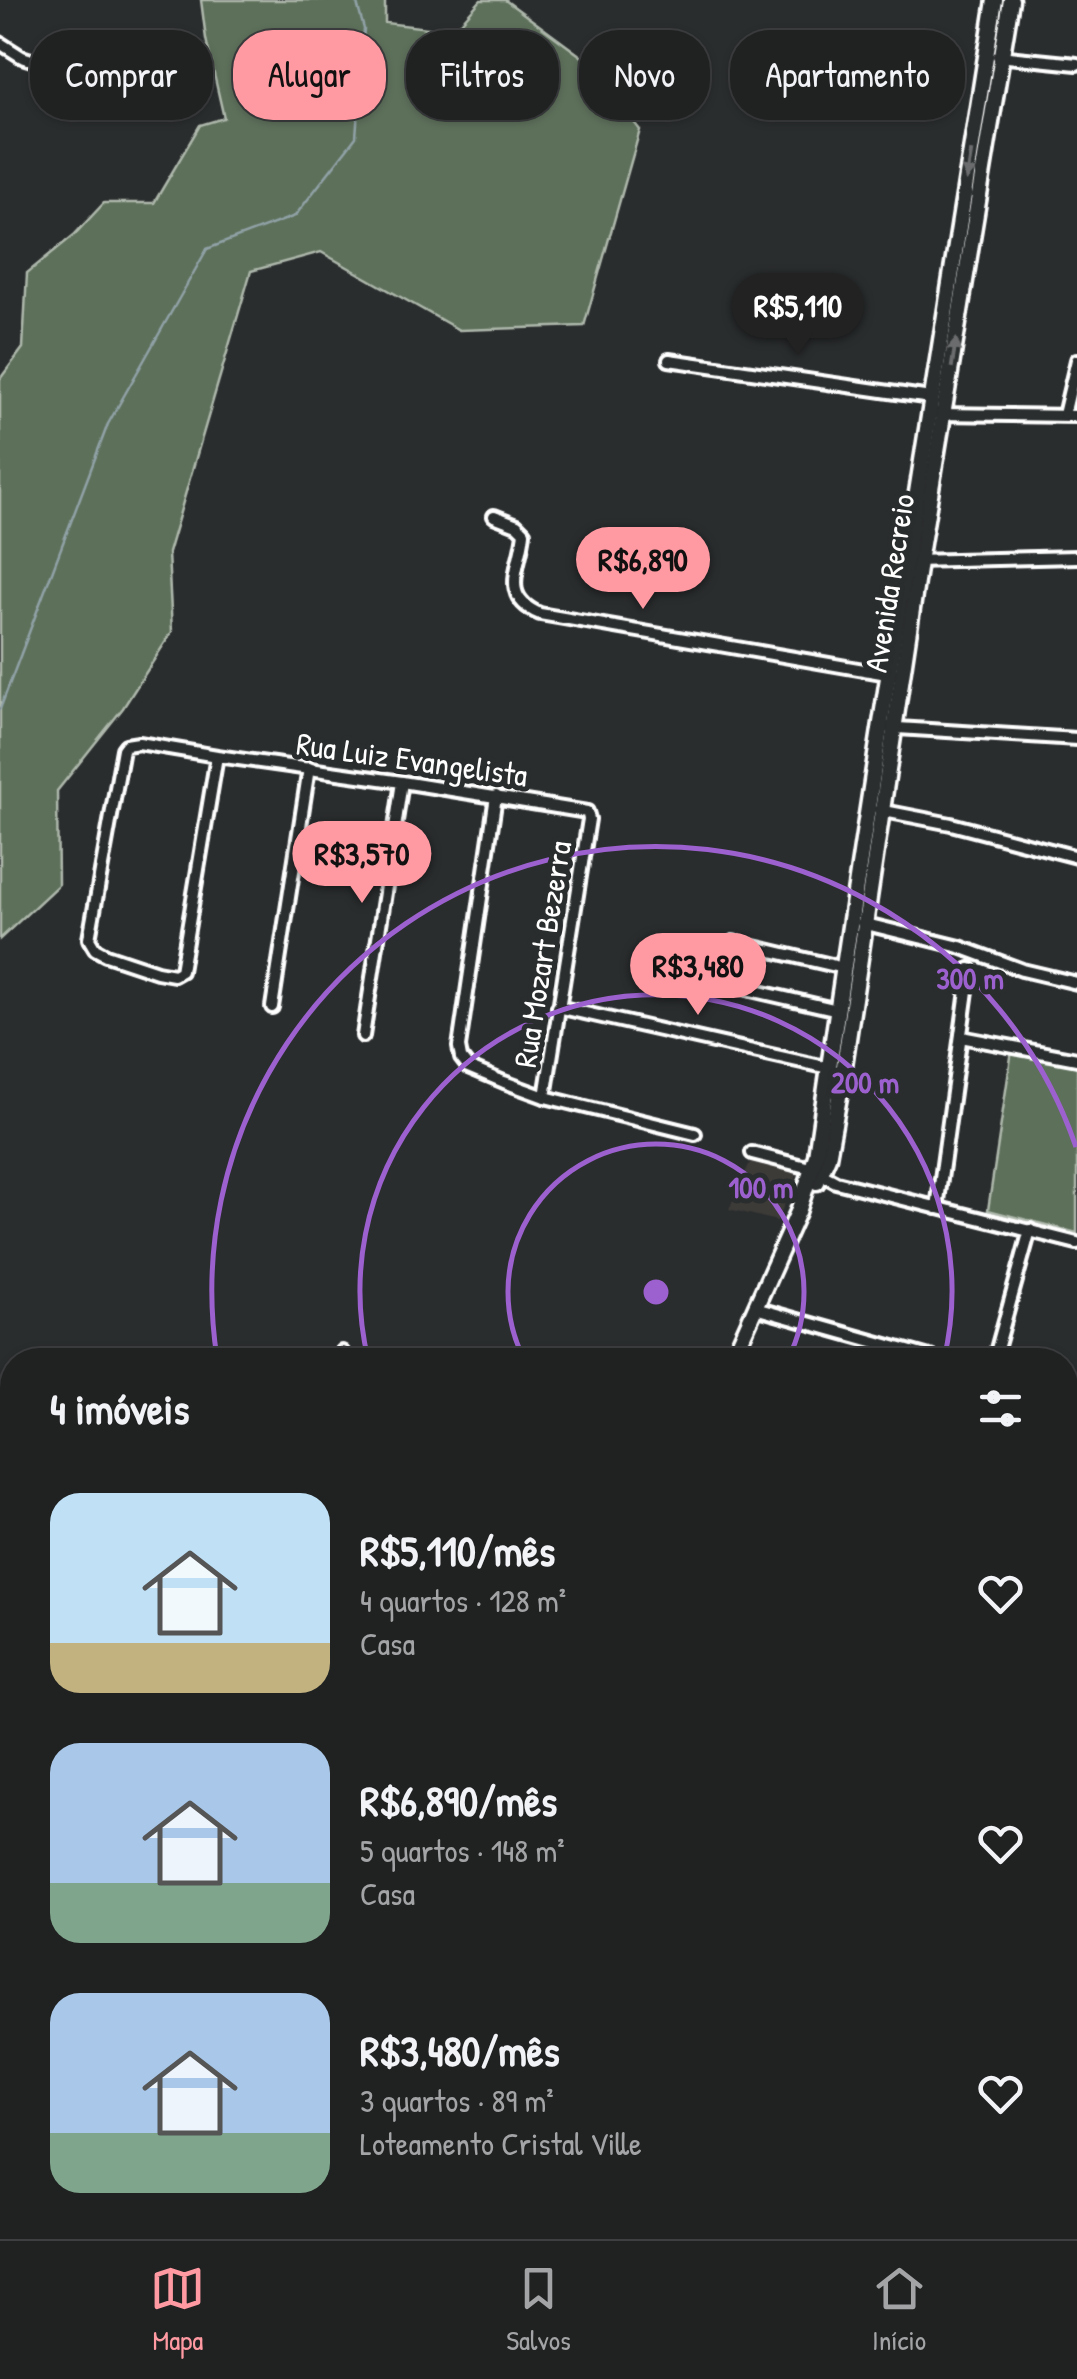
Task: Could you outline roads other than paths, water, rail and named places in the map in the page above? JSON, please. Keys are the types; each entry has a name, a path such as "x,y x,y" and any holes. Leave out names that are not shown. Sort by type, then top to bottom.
{"main road":[{"name":"Avenida Recreio","path":"818,1172 828,1157 841,1086 874,809 934,409 994,55 995,0"},
{"name":"Avenida Recreio","path":"994,55 1011,0"},
{"name":"Avenida Recreio","path":"818,1172 844,968 858,922"},
{"path":"738,1348 818,1172"}],"street":[{"path":"0,44 30,60"},
{"path":"994,55 1077,64"},
{"path":"668,360 934,409 1077,416"},
{"path":"1064,414 1077,360"},
{"path":"494,516 521,528 523,540 514,586 528,609 540,614 895,676"},
{"path":"913,561 1077,557"},
{"path":"888,728 1077,739"},
{"name":"Rua Luiz Evangelista","path":"220,757 181,971 174,976 157,972 95,949 89,939 126,745 139,742 586,810 588,819"},
{"path":"272,1008 309,768"},
{"path":"363,1036 402,782"},
{"path":"496,796 459,1048 461,1058 468,1067 545,1097 695,1134"},
{"path":"874,809 940,821 1077,857"},
{"name":"Rua Mozart Bezerra","path":"545,1097 588,819"},
{"path":"858,922 1077,982"},
{"path":"734,942 844,968"},
{"path":"937,1208 970,969"},
{"path":"694,977 838,1010"},
{"path":"558,1006 829,1068"},
{"path":"960,1037 1077,1060"},
{"path":"752,1153 818,1172 836,1182 1077,1243"},
{"path":"997,1348 1030,1230"},
{"path":"755,1308 897,1348"}],"waterway":[{"path":"0,709 108,424 207,249 295,216 356,137 364,29 356,0"}]}
